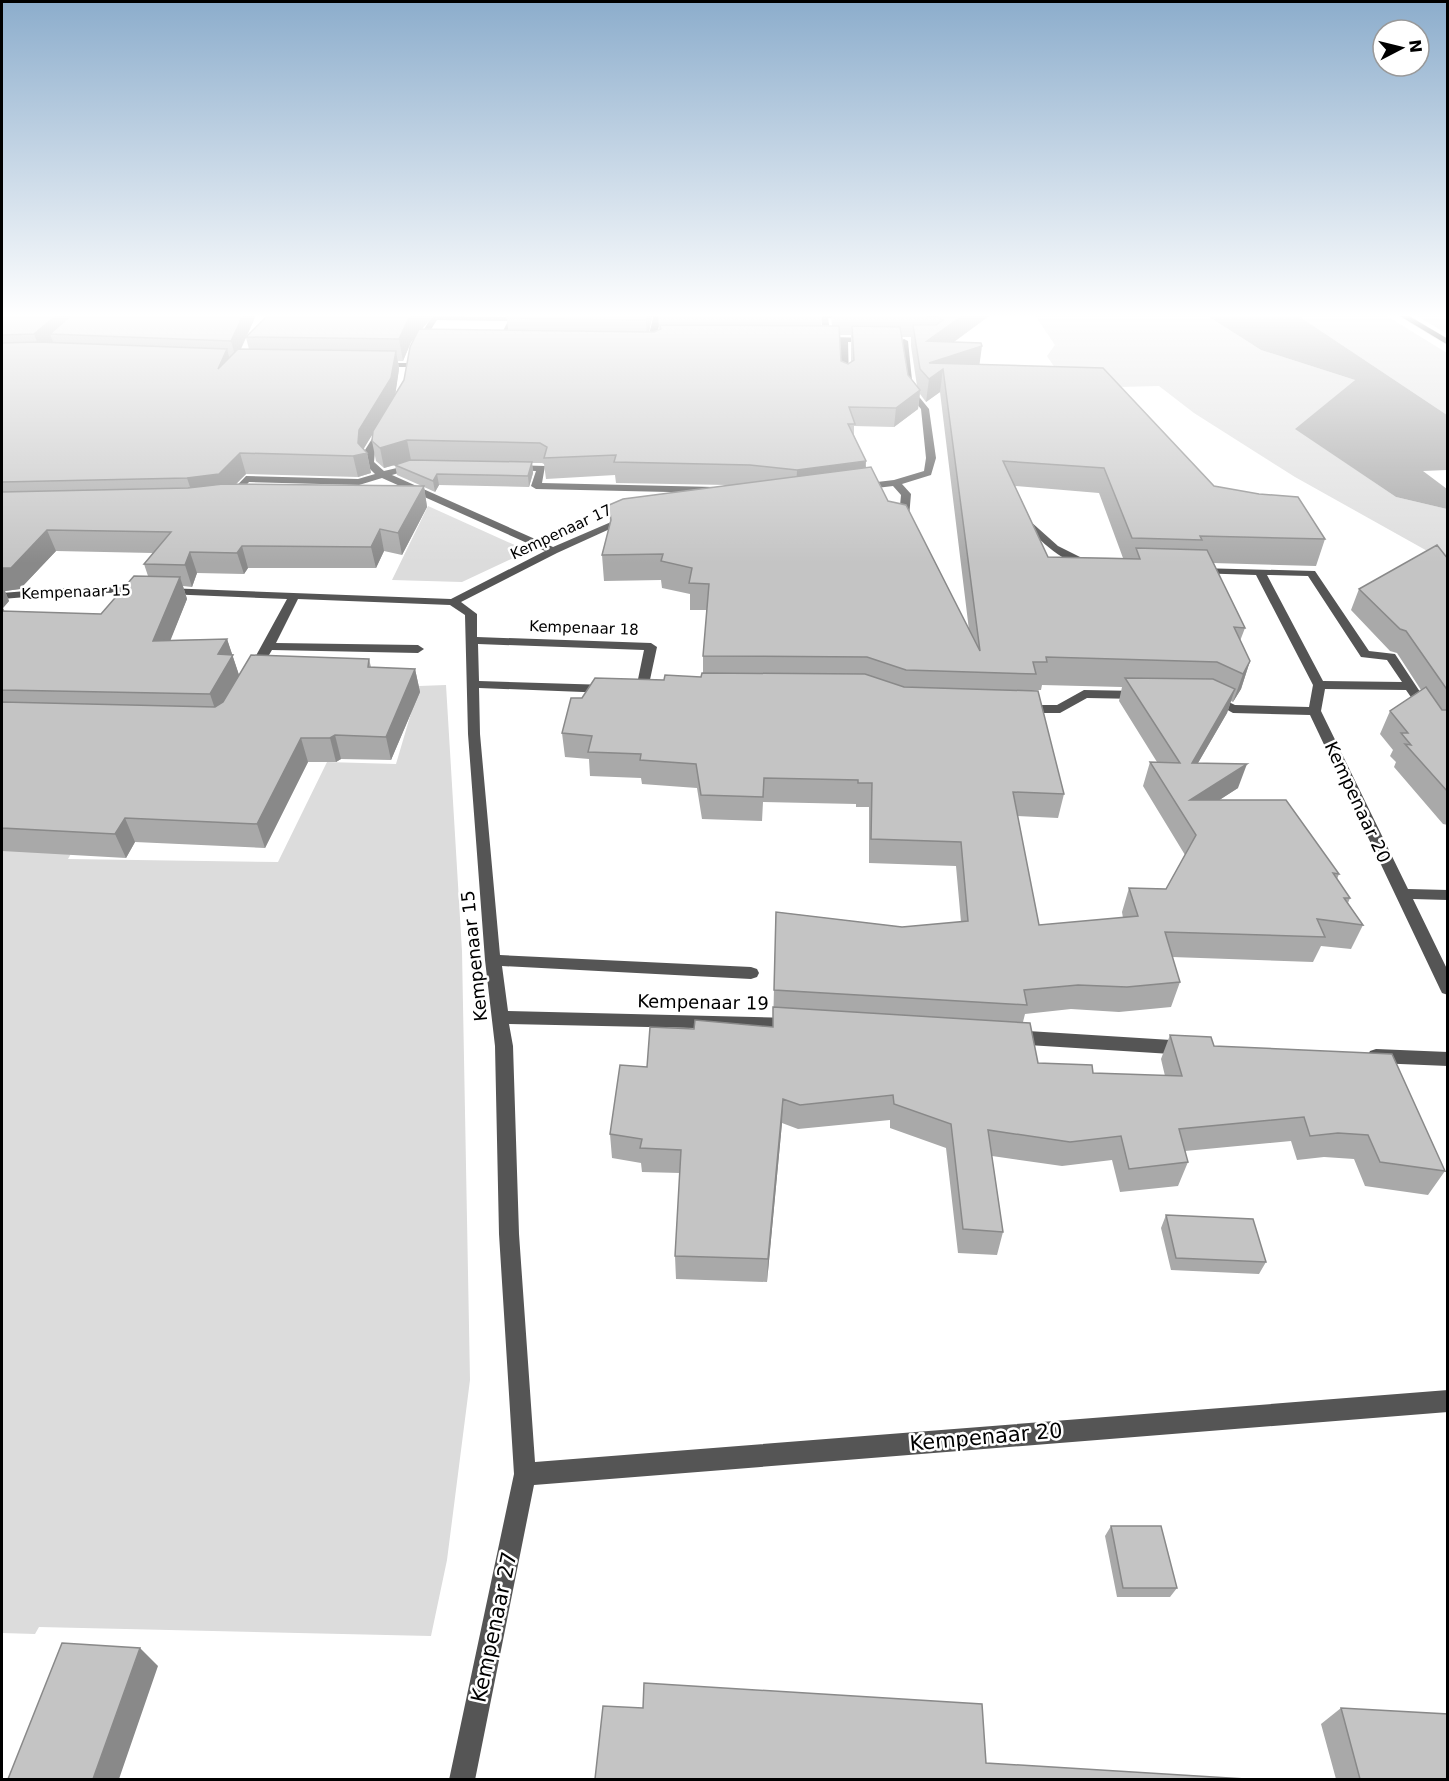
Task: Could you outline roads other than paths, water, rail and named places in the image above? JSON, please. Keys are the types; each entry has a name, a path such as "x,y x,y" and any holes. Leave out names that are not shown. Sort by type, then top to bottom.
{"street":[{"path":"851,488 895,483 928,473 931,458 925,409 915,396"},
{"path":"391,416 370,450 369,463 381,474 553,551"},
{"path":"229,500 246,479 359,482 411,465 423,465"},
{"name":"Kempenaar 17","path":"506,467 542,468 536,486 723,490"},
{"path":"895,483 906,494 904,517"},
{"path":"218,501 241,500"},
{"path":"413,502 447,502"},
{"name":"Kempenaar 17","path":"453,602 622,519 644,516"},
{"path":"1030,524 1054,548 1086,565 1103,567"},
{"path":"1192,571 1311,573 1365,654 1391,657 1432,718"},
{"path":"1196,696 1208,696 1233,709 1315,711 1319,685 1260,573"},
{"name":"Kempenaar 15","path":"2,596 125,590 453,602 471,614 474,734 493,960 504,1046 509,1234 525,1474"},
{"path":"245,685 295,596"},
{"name":"Kempenaar 18","path":"472,640 651,647 636,689 473,684"},
{"path":"268,646 418,649"},
{"path":"1319,685 1410,686"},
{"path":"1009,708 1060,709 1083,694 1149,695"},
{"name":"Kempenaar 20","path":"1315,711 1447,986"},
{"path":"1402,894 1448,895"},
{"name":"Kempenaar 19","path":"493,960 752,973"},
{"name":"Kempenaar 19","path":"499,1017 811,1025"},
{"path":"990,1036 1199,1048"},
{"path":"1355,1055 1448,1059"},
{"name":"Kempenaar 20","path":"525,1474 1448,1401"},
{"name":"Kempenaar 27","path":"462,1779 525,1474"}]}
